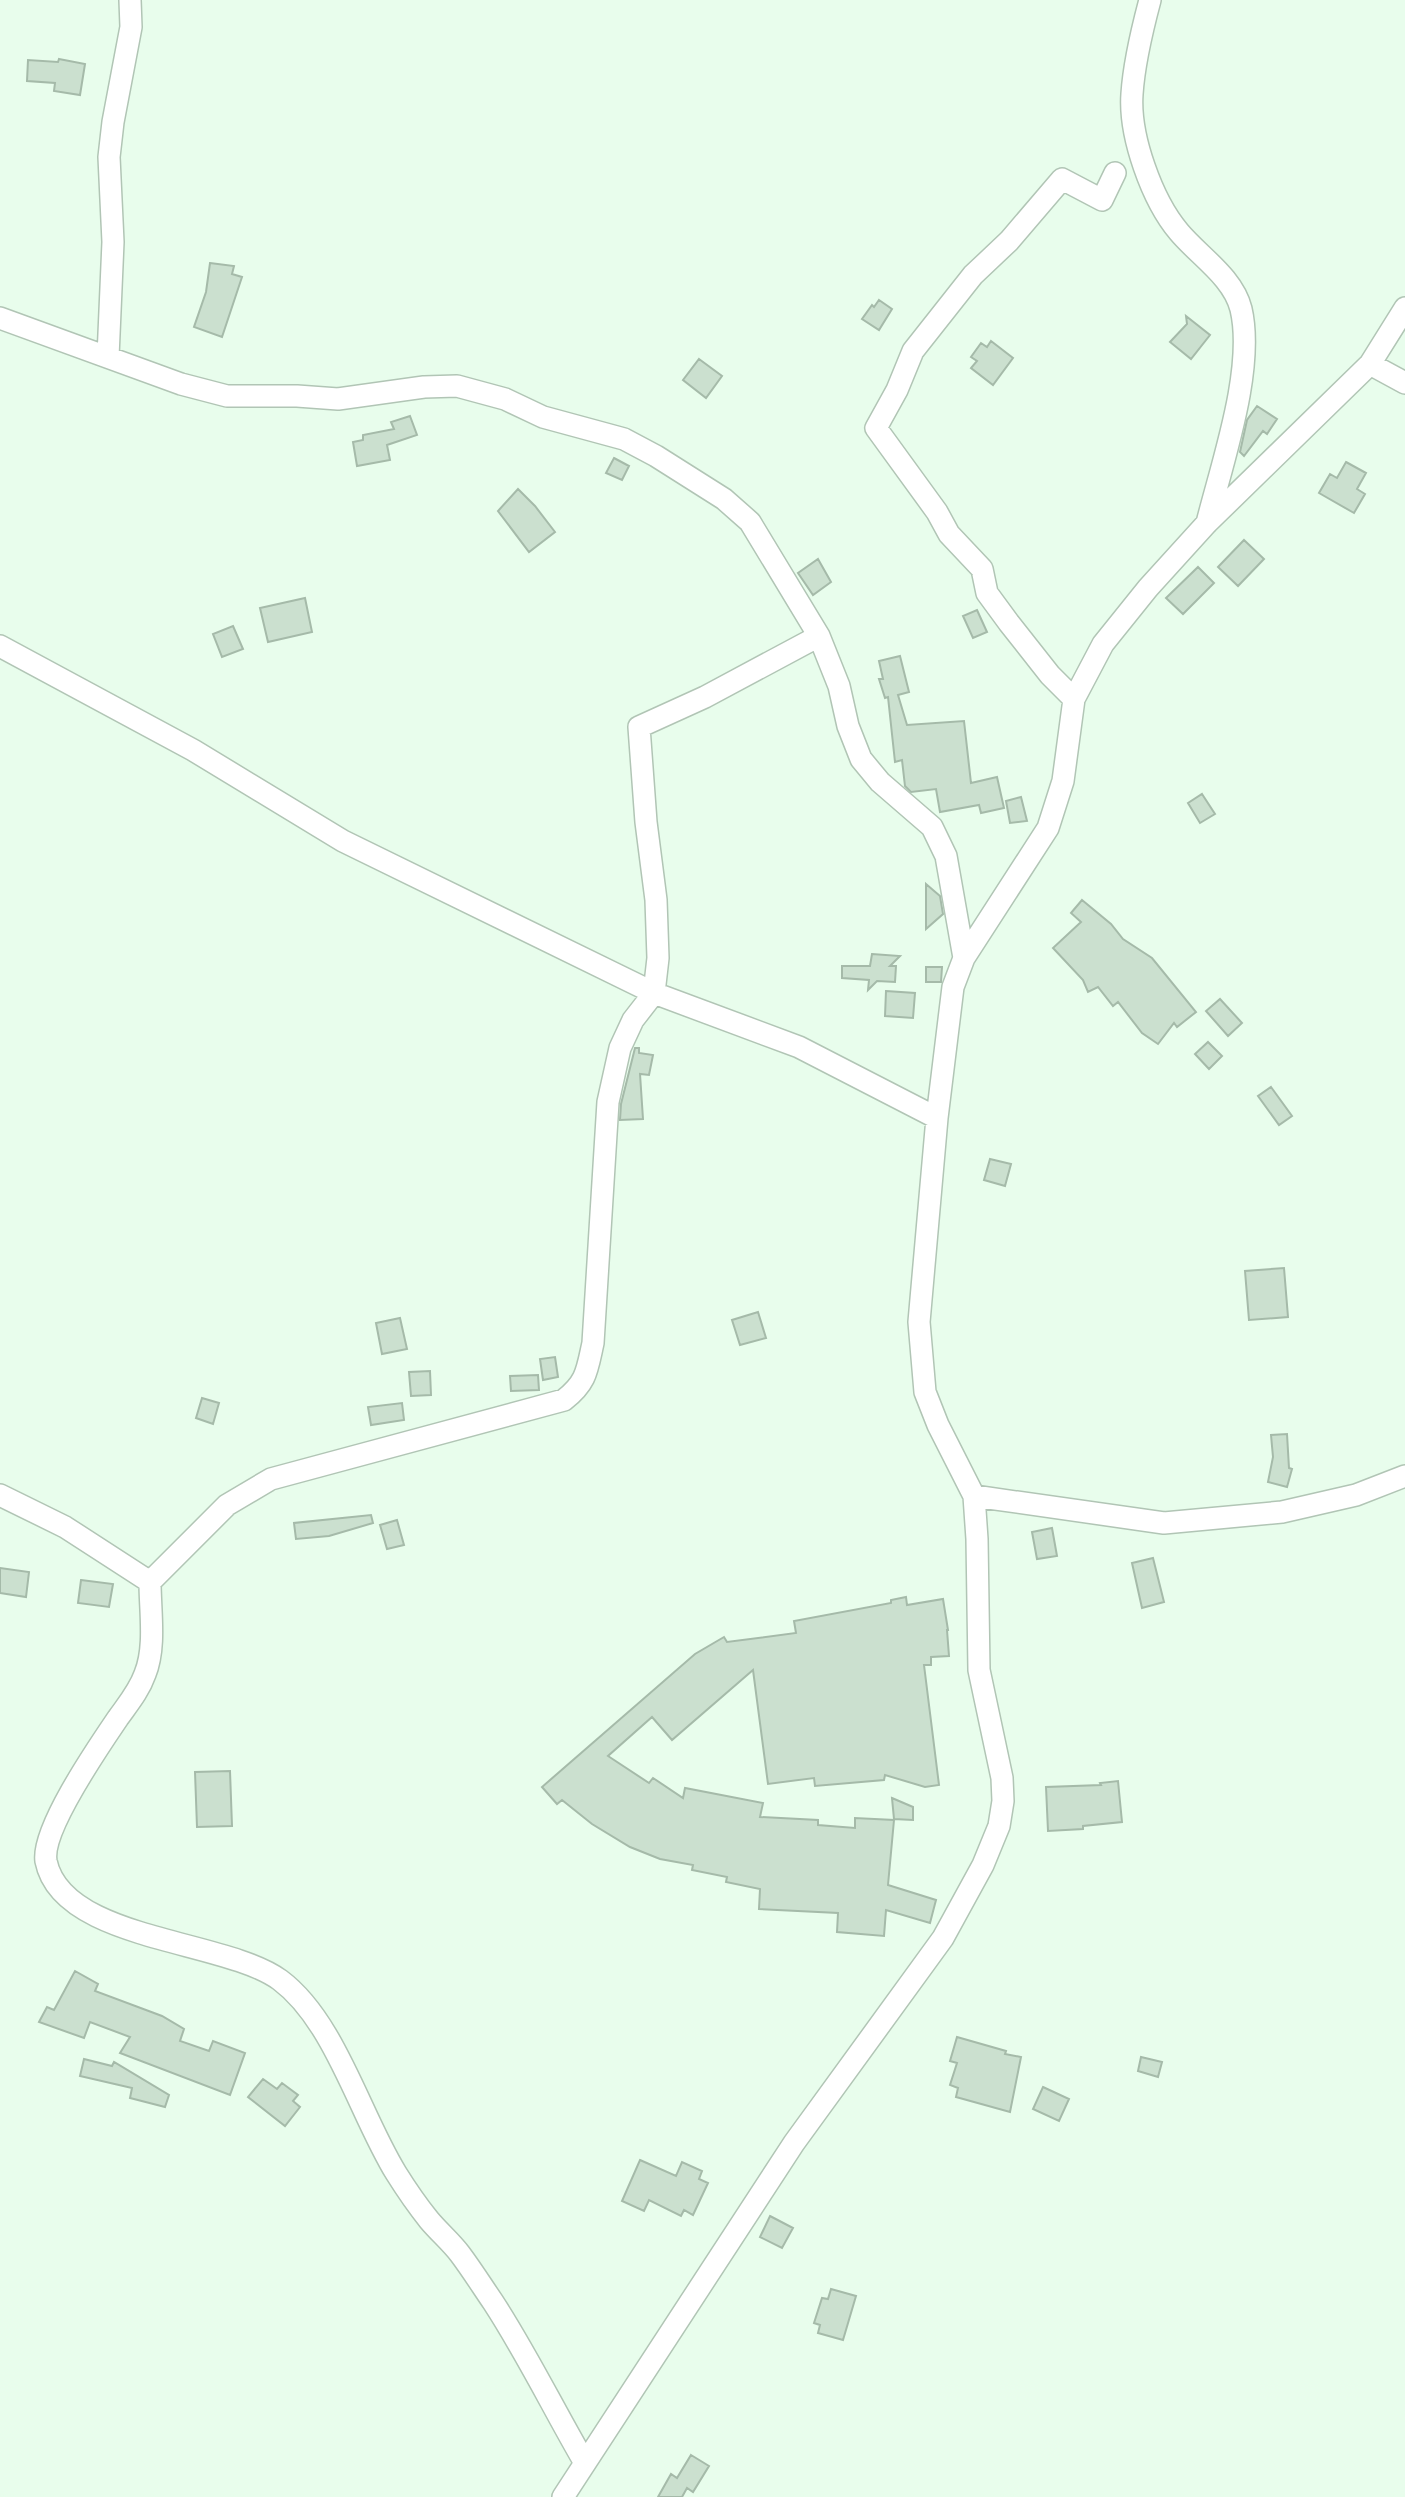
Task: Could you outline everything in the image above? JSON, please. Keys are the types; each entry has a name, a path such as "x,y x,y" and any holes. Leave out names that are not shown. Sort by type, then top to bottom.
{"street":[{"path":"108,357 113,242 109,157 131,27 130,0"},
{"path":"1150,0 1132,95 1136,132 1151,187 1177,230 1229,285 1241,309 1244,346 1239,392 1207,523"},
{"path":"1074,699 1050,675 987,593 982,569 949,534 937,512 876,428 914,351 974,275 1009,241 1051,189 1062,179 1102,200 1115,173"},
{"path":"562,2497 794,2143 943,1938 977,1877 999,1826 1003,1801 1002,1778 979,1670 974,1496 925,1392 919,1322 937,1118 953,987 964,958 1048,828 1063,781 1074,699 1102,644 1207,523 1370,364 1405,308"},
{"path":"0,318 181,384 227,396 338,399 424,387 457,386 506,399 543,417 624,439 724,499 750,522 819,636 839,686 848,726 861,759 880,782 932,827 946,856 964,958"},
{"path":"1370,364 1405,383"},
{"path":"584,2463 495,2305 459,2253 429,2220 396,2174 319,2023 299,1998 281,1981 258,1967 108,1922 76,1904 57,1887 47,1861 47,1841 55,1820 117,1720 139,1690 147,1671 150,1649 150,1582 227,1505 271,1479 564,1401 578,1389 585,1376 593,1343 608,1102 620,1048 633,1020 654,993 658,958 656,900 646,822 639,727 705,697 819,636"},
{"path":"0,646 193,750 343,841 654,993 799,1047 937,1118"},
{"path":"974,1496 1164,1523 1282,1512 1356,1495 1405,1476"},
{"path":"0,1495 65,1527 150,1582"}],"building":[{"path":"59,59 85,64 80,95 54,91 55,83 27,81 28,60 58,62"},
{"path":"210,263 234,266 232,274 242,277 222,337 194,327 206,292"},
{"path":"879,300 892,309 879,330 862,319"},
{"path":"1186,316 1210,335 1191,359 1170,342 1187,324"},
{"path":"991,341 1013,358 993,385 971,368 977,361 971,357 981,343 987,347"},
{"path":"699,359 722,376 706,398 683,380"},
{"path":"1257,406 1277,419 1267,434 1263,431 1244,456 1240,452 1247,420"},
{"path":"410,416 417,435 387,445 390,460 357,466 353,442 363,440 363,435 394,429 391,422"},
{"path":"614,458 629,466 622,480 606,473"},
{"path":"1346,462 1366,473 1357,489 1365,494 1354,513 1319,493 1330,474 1337,478"},
{"path":"518,489 555,532 529,552 498,511"},
{"path":"1244,540 1264,559 1238,586 1218,567"},
{"path":"818,559 831,582 813,595 798,573"},
{"path":"1198,567 1214,583 1183,614 1166,598"},
{"path":"305,598 312,632 268,642 260,608"},
{"path":"977,610 987,632 973,638 963,616"},
{"path":"233,626 243,649 222,657 213,634"},
{"path":"900,656 909,692 898,695 907,725 964,721 971,783 997,777 1004,808 981,813 979,805 940,812 936,789 911,792 905,786 902,760 895,762 888,697 885,698 879,679 883,679 879,661"},
{"path":"1202,794 1215,814 1200,823 1188,803"},
{"path":"1021,797 1027,821 1010,823 1006,801"},
{"path":"926,884 940,896 943,914 926,929"},
{"path":"1082,900 1111,924 1123,939 1152,958 1196,1012 1177,1027 1174,1023 1158,1044 1142,1033 1118,1002 1113,1006 1098,987 1088,992 1083,980 1053,948 1081,922 1071,913"},
{"path":"872,954 900,956 890,966 896,966 895,982 877,981 868,990 869,980 842,978 842,966 870,966"},
{"path":"926,967 942,967 941,982 926,982"},
{"path":"886,991 915,993 913,1018 885,1016"},
{"path":"1220,999 1242,1023 1228,1036 1206,1011"},
{"path":"1208,1042 1222,1056 1209,1069 1195,1054"},
{"path":"635,1048 639,1048 639,1053 653,1055 649,1075 640,1074 643,1119 620,1120 621,1104"},
{"path":"1271,1087 1292,1116 1279,1125 1258,1096"},
{"path":"990,1159 1011,1164 1005,1186 984,1180"},
{"path":"1284,1268 1288,1317 1249,1320 1245,1271"},
{"path":"758,1312 766,1338 740,1345 732,1320"},
{"path":"400,1318 407,1349 382,1354 376,1323"},
{"path":"555,1357 558,1377 543,1380 540,1359"},
{"path":"430,1371 431,1395 411,1396 409,1372"},
{"path":"538,1375 539,1390 511,1391 510,1376"},
{"path":"202,1398 219,1403 213,1424 196,1418"},
{"path":"402,1403 404,1420 371,1425 368,1407"},
{"path":"1287,1434 1289,1468 1292,1469 1287,1487 1268,1482 1273,1457 1271,1435"},
{"path":"371,1515 373,1523 329,1536 296,1539 294,1523"},
{"path":"397,1520 404,1545 387,1549 380,1525"},
{"path":"1052,1528 1057,1556 1037,1559 1032,1532"},
{"path":"1153,1558 1164,1602 1142,1608 1132,1563"},
{"path":"0,1568 29,1572 26,1597 0,1593"},
{"path":"81,1580 113,1584 109,1607 78,1603"},
{"path":"906,1597 907,1605 943,1599 949,1656 931,1657 931,1665 924,1665 939,1785 925,1787 885,1775 884,1780 815,1786 814,1778 768,1784 753,1670 672,1740 652,1717 608,1756 649,1783 653,1778 683,1798 685,1788 763,1803 760,1817 818,1820 818,1825 855,1828 855,1818 894,1820 888,1885 936,1900 930,1923 886,1910 884,1936 837,1932 838,1913 759,1909 760,1889 726,1882 727,1877 692,1870 693,1865 660,1859 630,1847 592,1824 562,1800 557,1804 542,1787 695,1654 724,1637 727,1642 796,1633 794,1621 891,1603 891,1600"},
{"path":"230,1771 232,1826 197,1827 195,1772"},
{"path":"1118,1781 1122,1822 1083,1826 1083,1829 1048,1831 1046,1787 1101,1785 1100,1783"},
{"path":"892,1798 913,1807 913,1820 894,1819"},
{"path":"75,1971 98,1984 95,1991 162,2016 184,2029 180,2041 209,2051 213,2041 245,2053 230,2095 120,2053 130,2037 90,2022 84,2038 39,2022 47,2007 54,2010"},
{"path":"957,2037 1021,2057 1010,2112 956,2097 958,2088 950,2085 957,2063 950,2061"},
{"path":"1141,2057 1162,2062 1158,2077 1138,2071"},
{"path":"84,2059 112,2066 114,2062 169,2095 165,2107 130,2098 132,2088 80,2076"},
{"path":"263,2079 277,2089 282,2083 298,2095 293,2101 300,2107 285,2126 248,2097"},
{"path":"1043,2087 1069,2099 1059,2121 1033,2109"},
{"path":"640,2160 676,2176 682,2162 702,2171 699,2179 708,2183 693,2215 684,2210 681,2216 649,2200 644,2211 622,2201"},
{"path":"770,2216 793,2228 782,2248 760,2237"},
{"path":"831,2289 856,2296 843,2340 818,2333 820,2325 814,2323 822,2298 828,2299"},
{"path":"691,2455 709,2466 693,2492 687,2488 682,2497 658,2497 671,2474 677,2478"}]}
